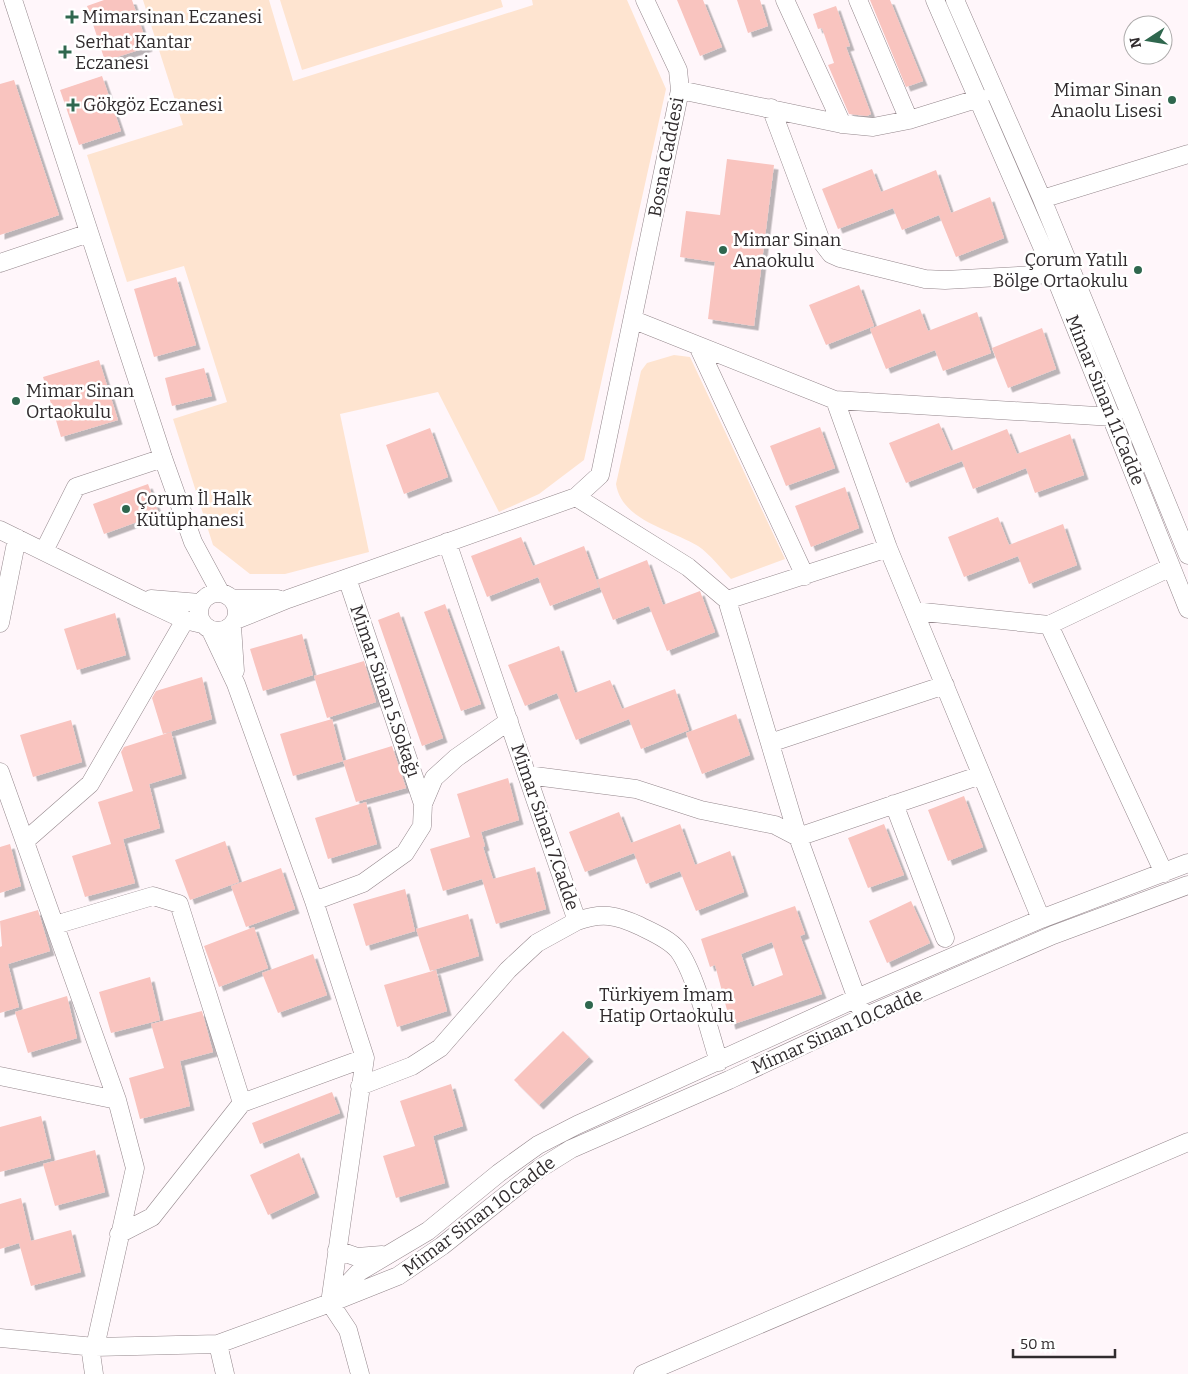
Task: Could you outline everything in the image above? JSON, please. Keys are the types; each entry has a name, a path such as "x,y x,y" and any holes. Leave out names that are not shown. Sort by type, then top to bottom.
{"street":[{"path":"13,0 163,458 193,542 214,598 238,613 234,623 236,684"},
{"name":"Bosna Caddesi","path":"576,497 600,475 634,320 680,90 678,70 645,0"},
{"path":"785,0 842,124"},
{"path":"858,0 909,120"},
{"name":"Mimar Sinan 11.Cadde","path":"935,0 980,98 1054,274 1113,417 1188,609"},
{"name":"Mimar Sinan 11.Cadde","path":"955,0 1183,526 1188,555"},
{"path":"680,90 842,124 873,126 909,120 980,98"},
{"path":"771,108 821,241 831,254 925,279 945,280 1054,274"},
{"path":"1042,199 1188,154"},
{"path":"0,263 89,233"},
{"path":"634,320 835,400 1113,417"},
{"path":"698,346 805,576"},
{"path":"835,400 888,548 1041,919"},
{"path":"44,551 76,487 163,458"},
{"path":"0,530 185,620 222,631 234,623 288,599 576,497 688,567 727,600 798,837 864,1017"},
{"path":"0,623 17,538"},
{"name":"Mimar Sinan 7.Cadde","path":"447,542 577,921 595,915 614,916 659,935 678,949 687,967 719,1062"},
{"path":"727,600 888,548"},
{"path":"914,610 1048,625 1171,567"},
{"name":"Mimar Sinan 5.Sokağı","path":"347,578 423,804"},
{"path":"138,598 288,599"},
{"path":"214,598 198,614 236,684 314,901 365,1058 330,1303 348,1330 360,1374"},
{"path":"25,840 90,784 185,620"},
{"path":"1048,625 1164,873"},
{"path":"770,743 945,684"},
{"path":"314,901 363,883 405,853 422,826 423,804 434,778 456,758 509,722"},
{"path":"527,774 636,790 701,810 775,825 798,837 981,775"},
{"path":"1,780 25,840 118,1100 135,1168 92,1346 94,1374"},
{"path":"894,804 946,938"},
{"name":"Mimar Sinan 10.Cadde","path":"330,1303 359,1272 393,1253 449,1216 499,1173 538,1145 577,1125 856,998 1041,919 1188,863"},
{"name":"Mimar Sinan 10.Cadde","path":"330,1303 398,1276 442,1246 539,1169 571,1149 864,1017 1053,935 1188,885"},
{"path":"55,925 153,896 179,904 242,1103"},
{"path":"360,1086 412,1066 440,1048 516,963 538,943 577,921"},
{"path":"119,1234 152,1217 242,1103 365,1058"},
{"path":"0,1076 118,1100"},
{"path":"643,1374 1188,1142"},
{"path":"337,1250 357,1258 370,1258 393,1253"},
{"path":"0,1338 92,1346 218,1344 330,1303"},
{"path":"218,1344 225,1374"}],"shaded area":[{"path":"143,0 269,0 293,81 533,5 532,0 627,0 666,89 584,460 539,494 499,512 438,392 340,414 369,552 285,574 250,574 213,545 173,419 227,402 184,266 127,282 87,155 183,125"},
{"path":"280,0 501,0 503,7 302,70"},
{"path":"674,355 690,357 785,559 731,579 698,546 637,515 627,507 620,497 616,484 641,371 647,363"}],"building":[{"path":"104,0 132,0 148,47 105,61 87,6"},
{"path":"677,0 703,0 722,47 700,56"},
{"path":"737,0 760,0 768,26 748,33"},
{"path":"870,0 890,0 923,81 906,87"},
{"path":"836,6 850,46 846,47 871,114 867,116 849,114 828,65 834,63 822,28 818,29 813,14"},
{"path":"102,76 121,131 79,145 60,90"},
{"path":"14,80 59,215 0,235 0,84"},
{"path":"727,159 774,165 754,326 708,319 715,262 680,257 686,211 720,215"},
{"path":"872,169 881,192 936,170 951,213 990,197 1004,238 956,257 939,215 902,230 893,208 838,229 822,189"},
{"path":"176,277 196,345 154,357 134,289"},
{"path":"859,285 874,326 826,345 809,305"},
{"path":"920,309 928,331 977,312 991,353 943,371 935,350 886,369 870,329"},
{"path":"1042,328 1056,369 1008,388 992,348"},
{"path":"99,360 118,420 61,437 43,377"},
{"path":"204,368 212,396 172,406 165,378"},
{"path":"939,423 951,451 1007,429 1017,454 1070,434 1084,475 1035,493 1026,468 973,489 962,461 906,483 889,443"},
{"path":"820,427 835,468 786,486 770,446"},
{"path":"430,428 448,477 404,494 386,445"},
{"name":"Çorum İl Halk Kütüphanesi","path":"148,484 159,514 104,534 93,504"},
{"path":"845,487 859,528 811,547 795,506"},
{"path":"998,517 1009,545 1063,524 1077,565 1029,584 1018,556 964,577 948,537"},
{"path":"521,537 533,566 584,546 599,587 550,606 538,577 487,597 471,556"},
{"path":"647,560 663,605 700,591 715,632 667,651 649,606 613,620 597,580"},
{"path":"445,604 481,704 461,711 424,612"},
{"path":"399,612 443,738 422,746 378,620"},
{"path":"115,613 126,655 77,670 64,629"},
{"path":"302,634 313,675 263,691 250,649"},
{"path":"559,646 575,693 610,680 622,709 675,689 689,730 641,749 629,719 576,740 557,693 525,706 508,665"},
{"path":"364,661 376,702 327,718 314,676"},
{"path":"202,677 212,719 163,734 152,698 156,691"},
{"path":"736,714 750,755 702,774 686,733"},
{"path":"332,719 343,761 293,776 280,734"},
{"path":"71,720 82,762 33,777 20,735"},
{"path":"171,732 182,774 149,784 160,828 123,839 135,883 85,897 72,856 111,844 98,802 133,791 121,752 124,747"},
{"path":"392,746 406,788 356,802 343,761"},
{"path":"508,778 519,820 481,832 485,846 483,847 493,879 535,867 546,909 496,924 482,879 443,891 430,849 470,837 457,794"},
{"path":"964,796 983,847 948,861 928,810"},
{"path":"366,802 377,844 328,859 315,818"},
{"path":"619,812 631,843 680,824 695,865 730,851 744,892 696,911 680,871 646,884 634,853 585,872 569,832"},
{"path":"884,824 904,875 868,888 848,838"},
{"path":"225,841 239,882 190,900 175,860"},
{"path":"10,844 21,886 0,893 0,847"},
{"path":"281,868 295,909 246,927 231,886"},
{"path":"405,889 415,931 366,946 353,904"},
{"path":"911,901 930,943 887,963 869,921"},
{"path":"795,906 805,934 800,936 822,994 731,1025 715,965 710,967 701,939","holes":["772,942 783,975 752,987 741,954"]},
{"path":"38,910 50,951 8,964 19,1007 0,1013 0,947 2,946 0,921"},
{"path":"468,914 479,956 430,971 416,929"},
{"path":"254,927 268,968 219,987 204,946"},
{"path":"313,954 327,995 278,1013 262,973"},
{"path":"436,970 447,1011 397,1027 384,985"},
{"path":"150,977 160,1020 111,1033 99,992"},
{"path":"67,996 77,1038 28,1053 15,1012"},
{"path":"202,1011 213,1052 180,1061 190,1106 140,1119 129,1078 164,1068 151,1024"},
{"path":"563,1031 589,1057 539,1105 514,1080"},
{"path":"451,1084 463,1126 433,1136 445,1183 396,1198 383,1156 415,1146 400,1101"},
{"path":"332,1092 340,1113 260,1144 252,1123"},
{"path":"41,1116 51,1158 0,1172 0,1127"},
{"path":"95,1150 105,1192 55,1206 43,1164"},
{"path":"299,1153 315,1193 268,1215 250,1175"},
{"path":"21,1198 31,1241 71,1230 81,1272 31,1286 19,1243 0,1249 0,1204"}],"place":[{"name":"Mimarsinan Eczanesi","path":"72,17"},
{"name":"Serhat Kantar Eczanesi","path":"65,52"},
{"name":"Mimar Sinan Anaolu Lisesi","path":"1172,100"},
{"name":"Gökgöz Eczanesi","path":"73,105"},
{"name":"Mimar Sinan Anaokulu","path":"723,250"},
{"name":"Çorum Yatılı Bölge Ortaokulu","path":"1138,270"},
{"name":"Mimar Sinan Ortaokulu","path":"16,401"},
{"name":"Çorum İl Halk Kütüphanesi","path":"126,509"},
{"name":"Türkiyem İmam Hatip Ortaokulu","path":"589,1005"}]}
